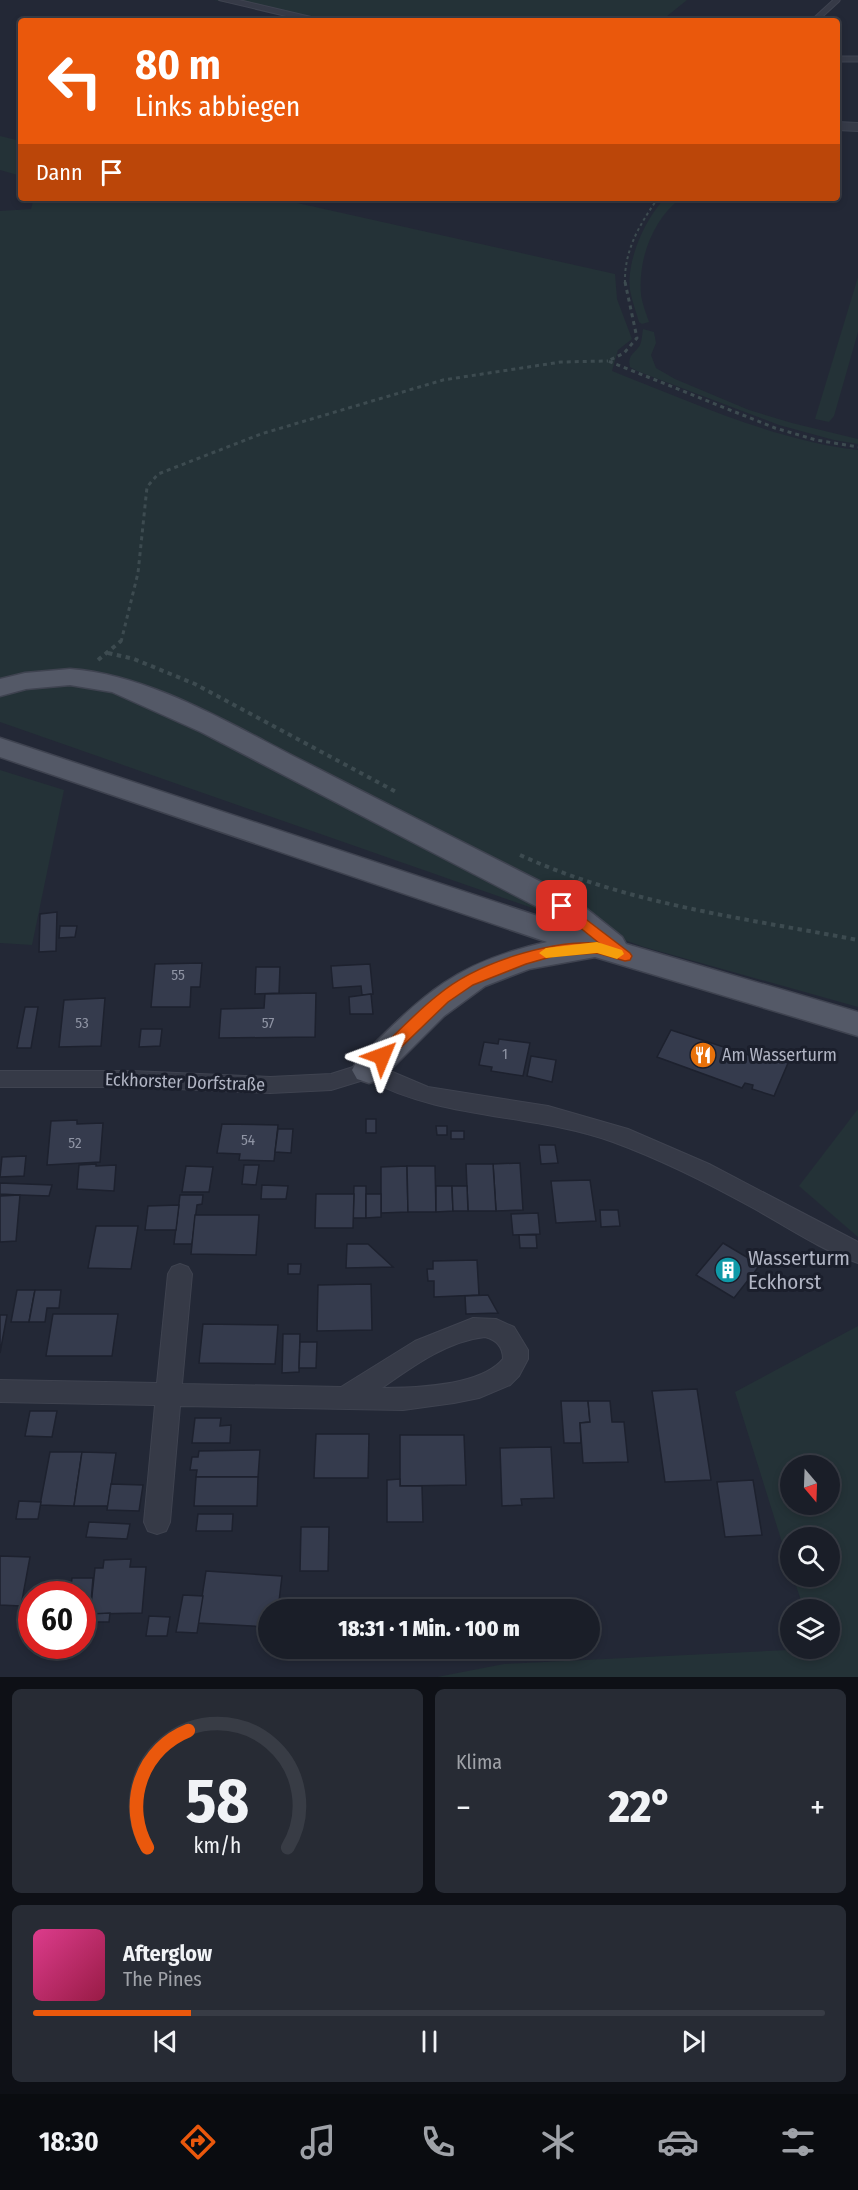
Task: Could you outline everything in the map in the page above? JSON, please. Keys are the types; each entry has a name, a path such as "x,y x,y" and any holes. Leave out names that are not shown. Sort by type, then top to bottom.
{"main road":[{"path":"0,688 26,681 70,677 94,679 122,686 211,726 562,906 611,952"},
{"path":"0,747 472,908 611,952 858,1024"},
{"path":"369,1070 443,998 468,981 522,960 554,951 611,952"}],"street":[{"path":"224,0 308,18"},
{"path":"840,126 858,128"},
{"path":"369,1070 406,1090 449,1100 537,1113 647,1146 703,1172 858,1253"},
{"name":"Eckhorster Dorfstraße","path":"0,1079 132,1079 270,1085 331,1082 369,1070"},
{"path":"157,1522 171,1394 180,1274"},
{"path":"0,1391 171,1394 345,1398 403,1399 467,1389 501,1377 515,1363 516,1353 510,1337 495,1327 475,1327 412,1356 345,1398"}],"lane":[{"path":"817,18 837,0"},
{"path":"840,59 858,59"}],"path":[{"path":"70,677 121,642 138,573 147,487 158,474 261,434 443,380 561,362 609,361 624,353 637,338 625,298 622,276 640,222 656,201"},
{"path":"609,361 636,375 740,416 825,442 858,447"},
{"path":"108,653 134,659 195,684 402,795"},
{"path":"516,853 564,875 637,898 858,940"}],"shaded area":[{"path":"214,0 687,0 665,18 300,18"},
{"path":"0,136 18,140 18,175 0,170"},
{"path":"33,201 288,201 615,274 617,299 632,339 618,350 612,371 764,429 826,445 858,450 858,1007 644,947 0,722 0,211 31,209"},
{"path":"663,201 678,201 655,228 645,254 641,294 649,322 642,324 639,322 630,290 631,266 638,241"},
{"path":"858,277 858,332 834,416 829,422 815,419"},
{"path":"643,329 654,332 656,343 651,355 656,368 675,379 749,410 858,439 858,444 779,425 637,371 630,367 630,359 640,345"},
{"path":"0,770 64,790 32,945 0,943"},
{"path":"858,1109 858,1237 799,1186"},
{"path":"858,1326 858,1677 437,1677 504,1664 780,1650 780,1659 840,1659 840,1599 801,1599 796,1587 840,1587 840,1527 780,1527 780,1536 735,1392"}],"building":[{"path":"57,912 56,951 39,952 40,914"},
{"path":"60,926 77,926 75,937 59,938"},
{"path":"202,963 200,987 191,987 190,1007 151,1007 155,964"},
{"path":"370,964 373,994 362,995 361,986 333,988 331,966"},
{"path":"256,967 280,967 279,993 255,994"},
{"path":"316,993 315,1037 219,1038 221,1009 264,1008 265,994"},
{"path":"371,994 373,1014 350,1014 349,997"},
{"path":"105,998 101,1046 59,1047 64,1000"},
{"path":"25,1007 38,1007 31,1048 17,1048"},
{"path":"141,1029 162,1029 160,1046 139,1047"},
{"path":"671,1030 764,1060 766,1056 788,1063 774,1096 752,1089 753,1085 745,1083 742,1088 657,1057"},
{"path":"499,1039 530,1043 523,1076 491,1071 492,1067 479,1065 484,1042 498,1044"},
{"path":"531,1056 556,1060 552,1082 527,1076"},
{"path":"366,1119 376,1119 376,1133 366,1133"},
{"path":"77,1120 77,1124 103,1123 100,1162 47,1165 51,1121"},
{"path":"222,1124 278,1125 274,1161 239,1160 240,1154 217,1153"},
{"path":"436,1126 447,1126 447,1135 437,1135"},
{"path":"278,1129 293,1129 291,1153 275,1152"},
{"path":"451,1131 464,1131 464,1139 451,1139"},
{"path":"539,1145 555,1145 558,1163 541,1164"},
{"path":"26,1156 24,1176 0,1177 2,1157"},
{"path":"520,1163 523,1210 496,1211 493,1164"},
{"path":"96,1164 96,1166 116,1165 114,1191 77,1189 79,1165"},
{"path":"466,1164 493,1164 496,1211 468,1211"},
{"path":"244,1165 259,1165 256,1185 242,1184"},
{"path":"186,1166 213,1167 209,1192 182,1192"},
{"path":"407,1166 408,1212 381,1213 381,1167"},
{"path":"407,1166 435,1166 436,1212 408,1212"},
{"path":"590,1180 596,1221 556,1223 551,1181"},
{"path":"0,1183 52,1185 49,1196 20,1195 0,1194"},
{"path":"262,1185 288,1186 286,1199 261,1199"},
{"path":"354,1186 366,1186 366,1218 353,1218"},
{"path":"436,1186 452,1186 453,1211 436,1212"},
{"path":"452,1186 467,1186 468,1211 453,1211"},
{"path":"316,1194 354,1194 353,1228 315,1228"},
{"path":"366,1194 381,1194 381,1217 366,1218"},
{"path":"20,1195 16,1241 0,1242 0,1196"},
{"path":"180,1195 203,1195 202,1204 197,1205 192,1244 174,1244"},
{"path":"179,1205 176,1230 145,1230 148,1206"},
{"path":"600,1210 618,1210 620,1226 601,1227"},
{"path":"538,1213 540,1234 513,1235 511,1214"},
{"path":"195,1215 259,1215 256,1255 191,1254"},
{"path":"96,1226 138,1226 131,1269 88,1268"},
{"path":"519,1235 536,1235 537,1248 520,1248"},
{"name":"Wasserturm Eckhorst","path":"723,1243 760,1265 734,1298 696,1275"},
{"path":"347,1244 368,1244 393,1267 346,1268"},
{"path":"477,1260 479,1295 434,1297 434,1281 428,1281 427,1269 433,1269 433,1261"},
{"path":"288,1264 301,1264 300,1274 288,1274"},
{"path":"371,1284 372,1330 317,1331 318,1285"},
{"path":"17,1290 35,1290 29,1322 11,1322"},
{"path":"35,1290 61,1290 59,1308 47,1308 45,1322 29,1322"},
{"path":"488,1295 498,1313 466,1314 465,1296"},
{"path":"53,1314 118,1314 112,1356 46,1356"},
{"path":"0,1315 7,1315 0,1353"},
{"path":"203,1324 278,1325 275,1364 199,1363"},
{"path":"283,1334 300,1334 299,1372 282,1373"},
{"path":"300,1342 317,1342 316,1368 299,1368"},
{"path":"697,1389 711,1480 665,1482 652,1391"},
{"path":"561,1401 588,1401 590,1422 580,1423 581,1443 564,1443"},
{"path":"588,1401 610,1401 612,1422 624,1422 628,1462 583,1463 580,1423 590,1422"},
{"path":"30,1411 57,1411 52,1437 25,1436"},
{"path":"195,1418 221,1418 220,1426 231,1425 230,1443 192,1443"},
{"path":"316,1434 369,1434 368,1478 314,1478"},
{"path":"400,1435 464,1435 466,1485 400,1486"},
{"path":"551,1447 554,1498 521,1499 522,1505 502,1506 500,1448"},
{"path":"260,1450 258,1477 196,1477 197,1470 190,1470 192,1457 198,1457 199,1451"},
{"path":"50,1452 82,1452 74,1506 40,1505"},
{"path":"82,1452 116,1453 108,1506 74,1506"},
{"path":"196,1477 258,1477 257,1506 194,1506"},
{"path":"400,1479 400,1486 422,1486 423,1522 387,1522 387,1480"},
{"path":"753,1480 762,1535 725,1537 717,1482"},
{"path":"111,1484 143,1485 139,1511 107,1510"},
{"path":"19,1501 41,1502 38,1519 16,1519"},
{"path":"198,1514 233,1514 232,1531 196,1531"},
{"path":"89,1522 130,1524 127,1539 86,1537"},
{"path":"301,1527 329,1527 328,1571 300,1571"},
{"path":"0,1556 30,1557 26,1581 18,1581 18,1606 0,1605"},
{"path":"131,1559 130,1567 146,1567 142,1613 96,1614 95,1568 103,1568 104,1560"},
{"path":"206,1571 282,1576 279,1599 258,1599 258,1626 198,1623"},
{"path":"72,1578 93,1578 93,1581 72,1581"},
{"path":"183,1595 203,1596 197,1633 176,1632"},
{"path":"110,1613 109,1622 96,1622 96,1614"},
{"path":"149,1616 170,1617 167,1636 146,1636"}],"slow traffic":[{"path":"546,953 597,948 617,954"}],"place":[{"name":"Am Wasserturm","path":"703,1055"},
{"name":"Wasserturm Eckhorst","path":"728,1270"}],"route":[{"path":"382,1056 443,998 468,981 522,960 554,951 597,948 625,956 562,906"}]}
